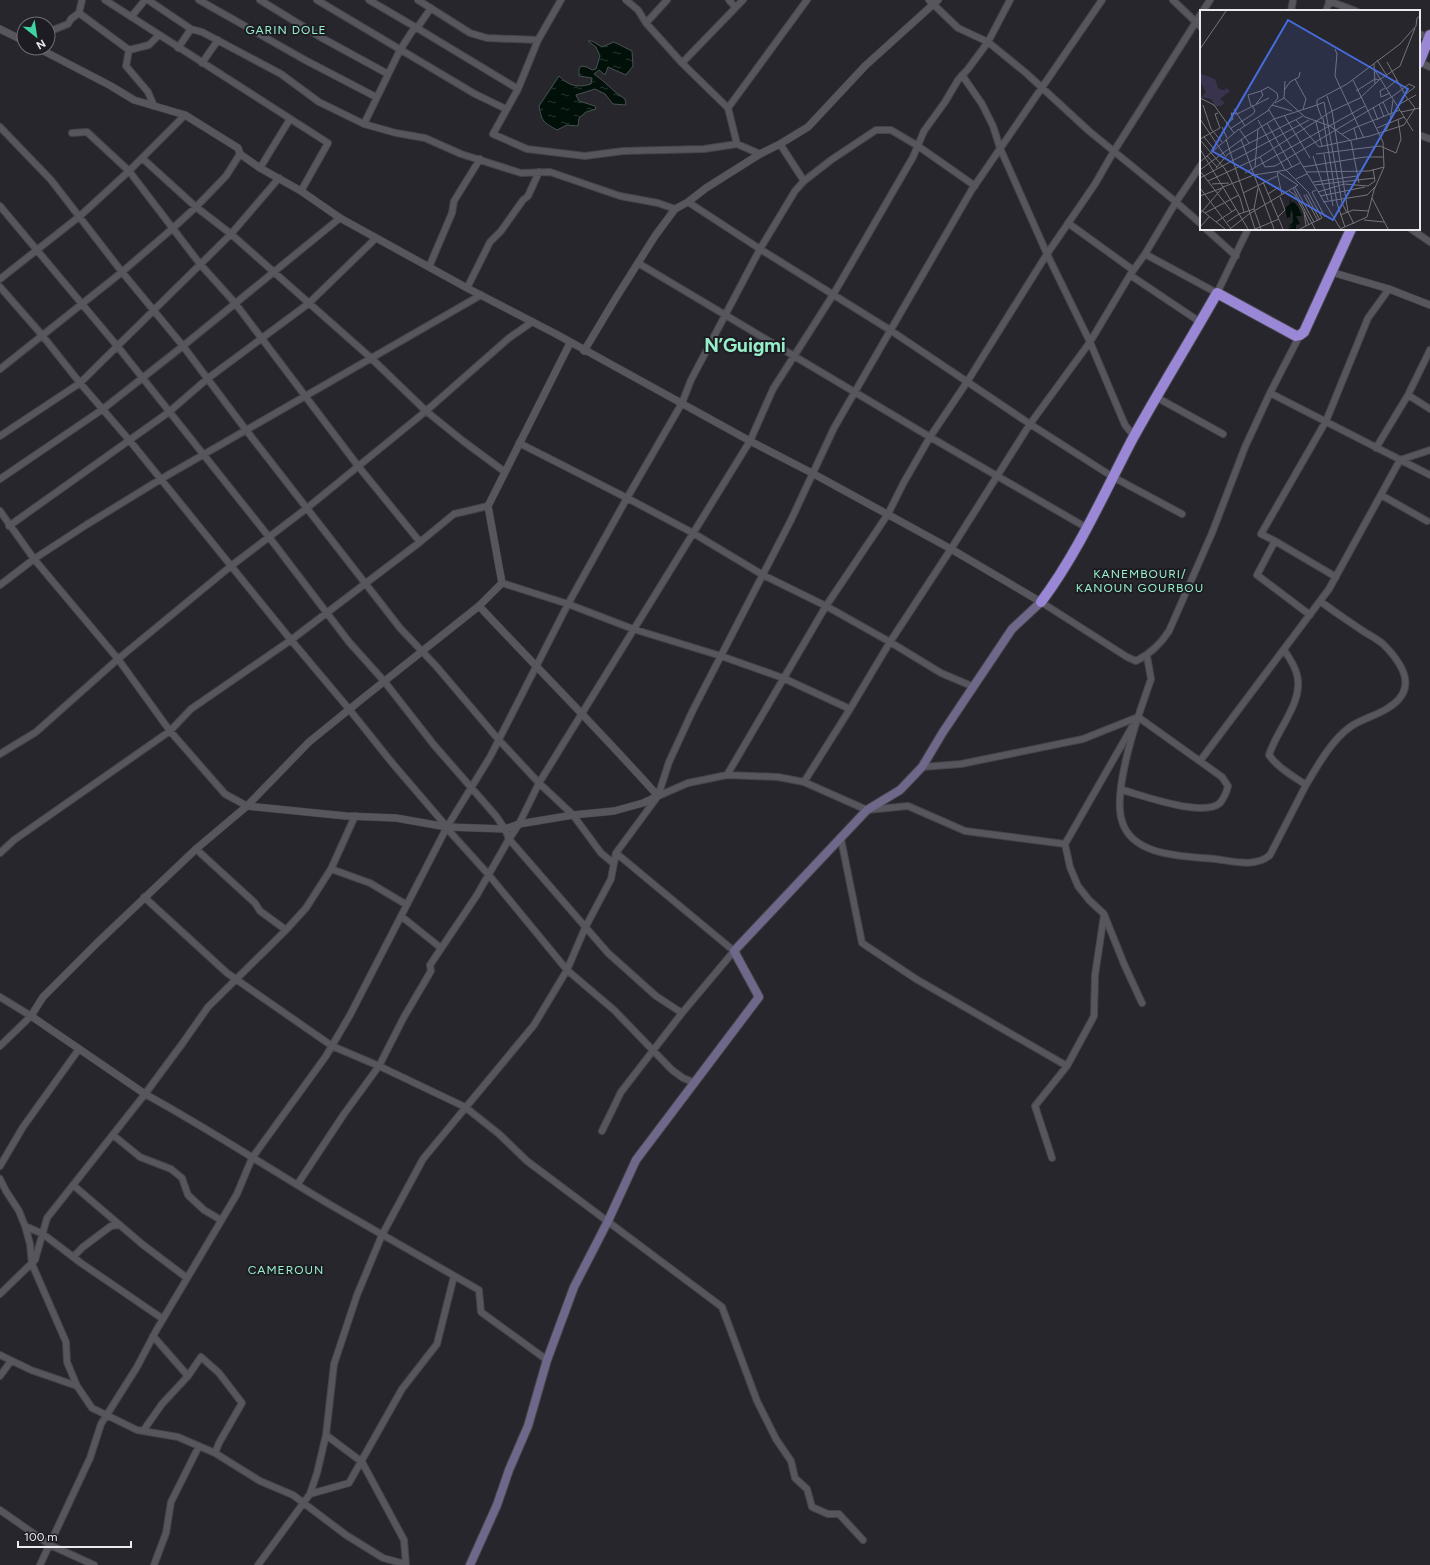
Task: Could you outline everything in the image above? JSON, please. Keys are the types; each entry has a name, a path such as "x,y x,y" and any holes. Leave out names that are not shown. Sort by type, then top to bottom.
{"highway":[{"path":"1420,58 1426,35"},
{"path":"1041,602 1066,565 1087,528 1134,436 1217,292 1296,336 1300,335 1304,332 1351,230"}],"main road":[{"path":"470,1565 497,1505 509,1470 528,1426 547,1360 574,1287 608,1221 636,1160 759,997 734,951 868,810 900,790 922,767 943,732 1012,629 1041,602"}],"street":[{"path":"56,29 68,24 71,19 79,13 82,0"},
{"path":"105,0 328,143 302,191"},
{"path":"132,17 146,0 191,30 202,32 281,74 319,102 364,124 396,133 425,138 461,154 521,173 550,172 620,196 662,204 675,209"},
{"path":"199,0 305,60 376,97"},
{"path":"260,0 322,38 388,74"},
{"path":"317,0 475,94 506,110"},
{"path":"368,0 518,89"},
{"path":"418,0 470,33 486,38 538,40"},
{"path":"561,0 538,40 518,89 493,134 528,149 585,156 623,151 704,149 737,144 760,154"},
{"path":"626,0 638,10 646,23 682,63 728,108 737,144"},
{"path":"646,23 667,0"},
{"path":"729,0 735,7"},
{"path":"682,63 743,0"},
{"path":"728,108 807,0"},
{"path":"297,1185 344,1114 379,1066 404,1016 431,971 430,965 477,895 488,874 519,824 539,783 750,441 773,389 796,356 833,295 913,157 924,131 945,102 958,80 988,42 1010,0"},
{"path":"258,1565 310,1494 317,1473 326,1435 334,1364 357,1295 382,1235 423,1159 534,1025 567,970 585,928 611,879 616,853 658,796 669,762 680,738 764,575 834,428 975,186 1102,0"},
{"path":"1173,0 1200,26"},
{"path":"1204,10 1210,0"},
{"path":"1291,10 1293,0"},
{"path":"1329,1 1353,10"},
{"path":"584,350 638,263 675,209 760,154 808,127 865,66 934,2 958,28 988,42 1026,73 1089,131 1200,223"},
{"path":"364,124 400,50 413,30 417,28 431,8"},
{"path":"79,13 129,50"},
{"path":"727,775 826,606 888,514 904,482 930,437 967,382 1047,254 1095,184 1114,151 1200,16"},
{"path":"0,29 16,37"},
{"path":"178,48 191,30"},
{"path":"129,50 149,45 159,35"},
{"path":"202,63 218,40"},
{"path":"129,50 126,66 148,92 154,106"},
{"path":"53,56 111,86 134,100 185,115 238,148 240,154 260,168 302,191 340,218 750,441 888,514 1041,602 1127,657 1136,661 1147,656 1161,643 1169,631 1212,533 1246,447 1270,393 1300,335"},
{"path":"1420,62 1430,67"},
{"path":"962,75 982,104 993,126 1000,148 1047,254 1090,342 1125,425 1134,436"},
{"path":"0,279 80,216 129,171 185,115"},
{"path":"260,168 290,119"},
{"path":"0,127 51,180 80,216 122,272 155,310 183,346 246,430 400,628 498,739 539,783 573,815 601,853 613,863"},
{"path":"40,1565 90,1458 101,1424 137,1367 153,1336 237,1194 252,1158 326,1056 350,1015 447,827 490,757 568,604 682,403 691,380 725,314 760,249 795,191 804,181 851,145 876,130 890,130 918,146 975,186"},
{"path":"72,133 87,132 129,171 200,264 235,303 358,466 420,542"},
{"path":"1420,135 1430,139"},
{"path":"780,144 804,181"},
{"path":"0,369 83,304 173,228 226,176 240,154"},
{"path":"142,158 196,206 231,234 308,304 371,358 426,410 463,441 505,472"},
{"path":"429,267 452,213 454,201 480,159"},
{"path":"804,782 890,642 951,550 1030,424 1090,342 1176,202 1200,166"},
{"path":"467,288 490,242 501,231 523,200 528,196 540,172"},
{"path":"0,436 80,383 231,234 279,178"},
{"path":"688,202 890,330 1030,424 1113,477 1182,514"},
{"path":"0,206 118,347 269,537 349,642 384,681 434,745 506,829 509,839 608,953 656,996 682,1013"},
{"path":"0,480 103,408 183,346 340,218"},
{"path":"1068,224 1200,322"},
{"path":"1207,230 1236,256"},
{"path":"1145,254 1217,292 1248,230"},
{"path":"1412,230 1430,242"},
{"path":"9,526 169,412 208,379 308,304 376,238"},
{"path":"638,263 930,437 1087,528"},
{"path":"1331,272 1389,289 1430,305"},
{"path":"0,287 130,440 393,764 451,833 488,874 567,970 614,1010 672,1070 683,1078 695,1083"},
{"path":"1336,577 1261,534 1326,421 1368,318 1389,289"},
{"path":"0,585 34,559 161,479 481,295"},
{"path":"0,754 36,732 118,659 231,566 307,508 426,410 509,338 532,322"},
{"path":"502,582 488,506 570,342"},
{"path":"1376,448 1408,395 1430,350"},
{"path":"1270,393 1430,476"},
{"path":"1408,395 1430,409"},
{"path":"1156,397 1223,434"},
{"path":"519,443 693,533 764,575 826,606 890,642 941,673 974,687"},
{"path":"1200,761 1320,602 1336,577 1400,460 1430,450"},
{"path":"1381,495 1427,521"},
{"path":"0,853 14,840 170,731 191,709 291,640 366,584 454,514 488,506"},
{"path":"0,511 9,526 34,559 118,659 170,731 225,794 247,806 355,816 396,818 447,827 506,829 519,824 573,815 614,811 643,803 688,783 727,775 778,777 804,782 868,810 908,806 965,830 1065,844"},
{"path":"1275,541 1257,575 1310,615"},
{"path":"502,582 568,604 633,629 721,656 783,678 850,709"},
{"path":"0,1046 31,1016 43,997 144,897 196,849 247,806 309,742 480,606 502,582"},
{"path":"1147,656 1151,679 1128,749 1120,806 1122,822 1128,833 1139,843 1168,855 1248,862 1262,861 1270,855 1306,785 1341,735 1350,726 1387,709 1397,702 1406,685 1404,671 1397,659 1381,643 1320,602"},
{"path":"480,606 658,796"},
{"path":"1284,650 1297,673 1300,686 1297,698 1273,742 1269,755 1281,768 1306,785"},
{"path":"1122,790 1184,807 1208,808 1220,803 1228,786 1222,777 1138,717"},
{"path":"922,767 961,764 1083,739 1138,717"},
{"path":"1138,717 1065,844 1070,867 1078,886 1089,900 1104,914 1142,1004"},
{"path":"0,1294 35,1260 47,1218 145,1094 208,1007 286,930 306,908 331,869 355,816"},
{"path":"841,839 862,943 916,979 1068,1066"},
{"path":"196,849 255,903 260,911 286,930"},
{"path":"602,1131 621,1092 682,1013 734,951 616,853"},
{"path":"331,869 370,883 407,904"},
{"path":"144,897 236,979 332,1046 379,1066 465,1107 499,1134 527,1161 722,1307 757,1401 776,1438 791,1461 795,1478 807,1489 812,1507 828,1514 839,1514 863,1540"},
{"path":"1052,1158 1035,1106 1068,1066 1094,1016 1095,975 1104,914"},
{"path":"401,916 441,948"},
{"path":"0,997 31,1016 145,1094 199,1124 297,1185 478,1290 481,1312 547,1360"},
{"path":"0,1166 23,1127 80,1049"},
{"path":"113,1135 140,1157 171,1169 182,1178 188,1195 204,1210 221,1220"},
{"path":"0,1179 19,1210 25,1226 30,1244 32,1264 66,1342 67,1362 76,1386 92,1408 137,1430 178,1437 199,1446 260,1481 293,1495 346,1535 383,1558 406,1564 404,1540 362,1462 326,1435"},
{"path":"73,1185 142,1244 187,1278"},
{"path":"73,1257 83,1247 111,1226 120,1225"},
{"path":"25,1226 43,1234 73,1257 163,1319"},
{"path":"310,1494 349,1483 402,1389 437,1344 454,1276"},
{"path":"153,1336 188,1376"},
{"path":"0,1355 31,1370 76,1386"},
{"path":"143,1431 162,1404 188,1376 201,1357 219,1373 242,1403 219,1443 215,1454"},
{"path":"0,1376 11,1361"},
{"path":"154,1565 166,1533 171,1502 199,1446"},
{"path":"0,1510 50,1546 94,1565"}],"water":[{"path":"588,41 592,41 602,47 614,42 632,51 633,66 626,75 608,67 605,75 599,70 594,74 625,99 626,105 613,104 605,94 595,89 576,95 579,101 595,106 596,109 586,112 579,118 578,126 567,125 557,130 544,121 539,106 559,76 566,82 577,86 591,84 592,78 579,76 579,69 581,66 592,70 596,69 600,56 596,47"}],"district":[{"name":"GARIN DOLE","path":"286,30"},
{"name":"N’Guigmi","path":"745,345"},
{"name":"KANEMBOURI/ KANOUN GOURBOU","path":"1140,581"},
{"name":"CAMEROUN","path":"286,1270"}]}
